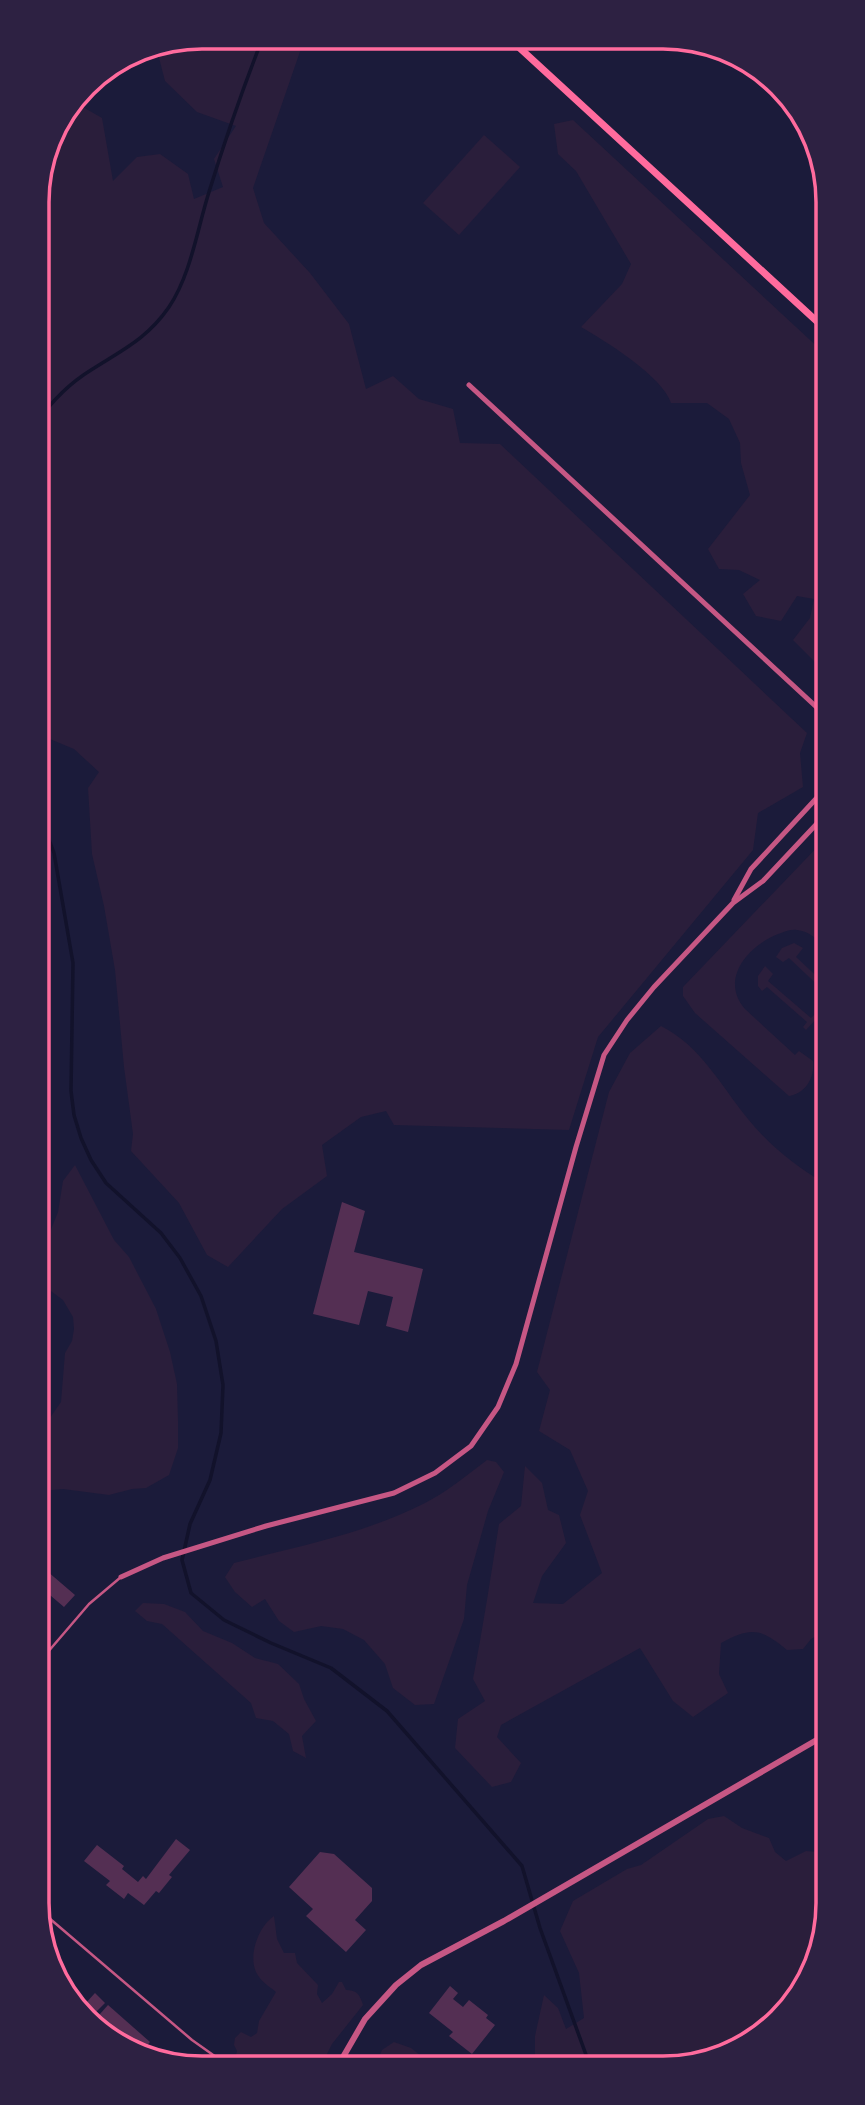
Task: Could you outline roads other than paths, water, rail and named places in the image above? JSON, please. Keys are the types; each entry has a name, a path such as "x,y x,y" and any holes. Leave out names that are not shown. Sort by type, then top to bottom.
{"main road":[{"path":"521,49 816,321"}],"street":[{"path":"469,385 816,707"},
{"path":"733,902 751,869 816,799"},
{"path":"121,1577 163,1558 266,1526 394,1493 435,1473 471,1446 498,1407 516,1364 604,1055 627,1020 654,987 733,902 763,881 816,825"},
{"path":"344,2056 365,2019 396,1985 421,1965 504,1921 816,1740"}],"lane":[{"path":"49,1651 89,1604 121,1577"},
{"path":"50,1919 192,2040 215,2056"}],"waterway":[{"path":"49,407 76,381 152,328 177,294 258,49"},
{"path":"49,840 54,853 73,963 71,1091 81,1138 106,1183 161,1233 180,1258 201,1296 216,1341 223,1385 221,1433 210,1480 190,1524 182,1560 191,1593 224,1620 331,1668 387,1711 522,1866 540,1928 586,2056"}]}
